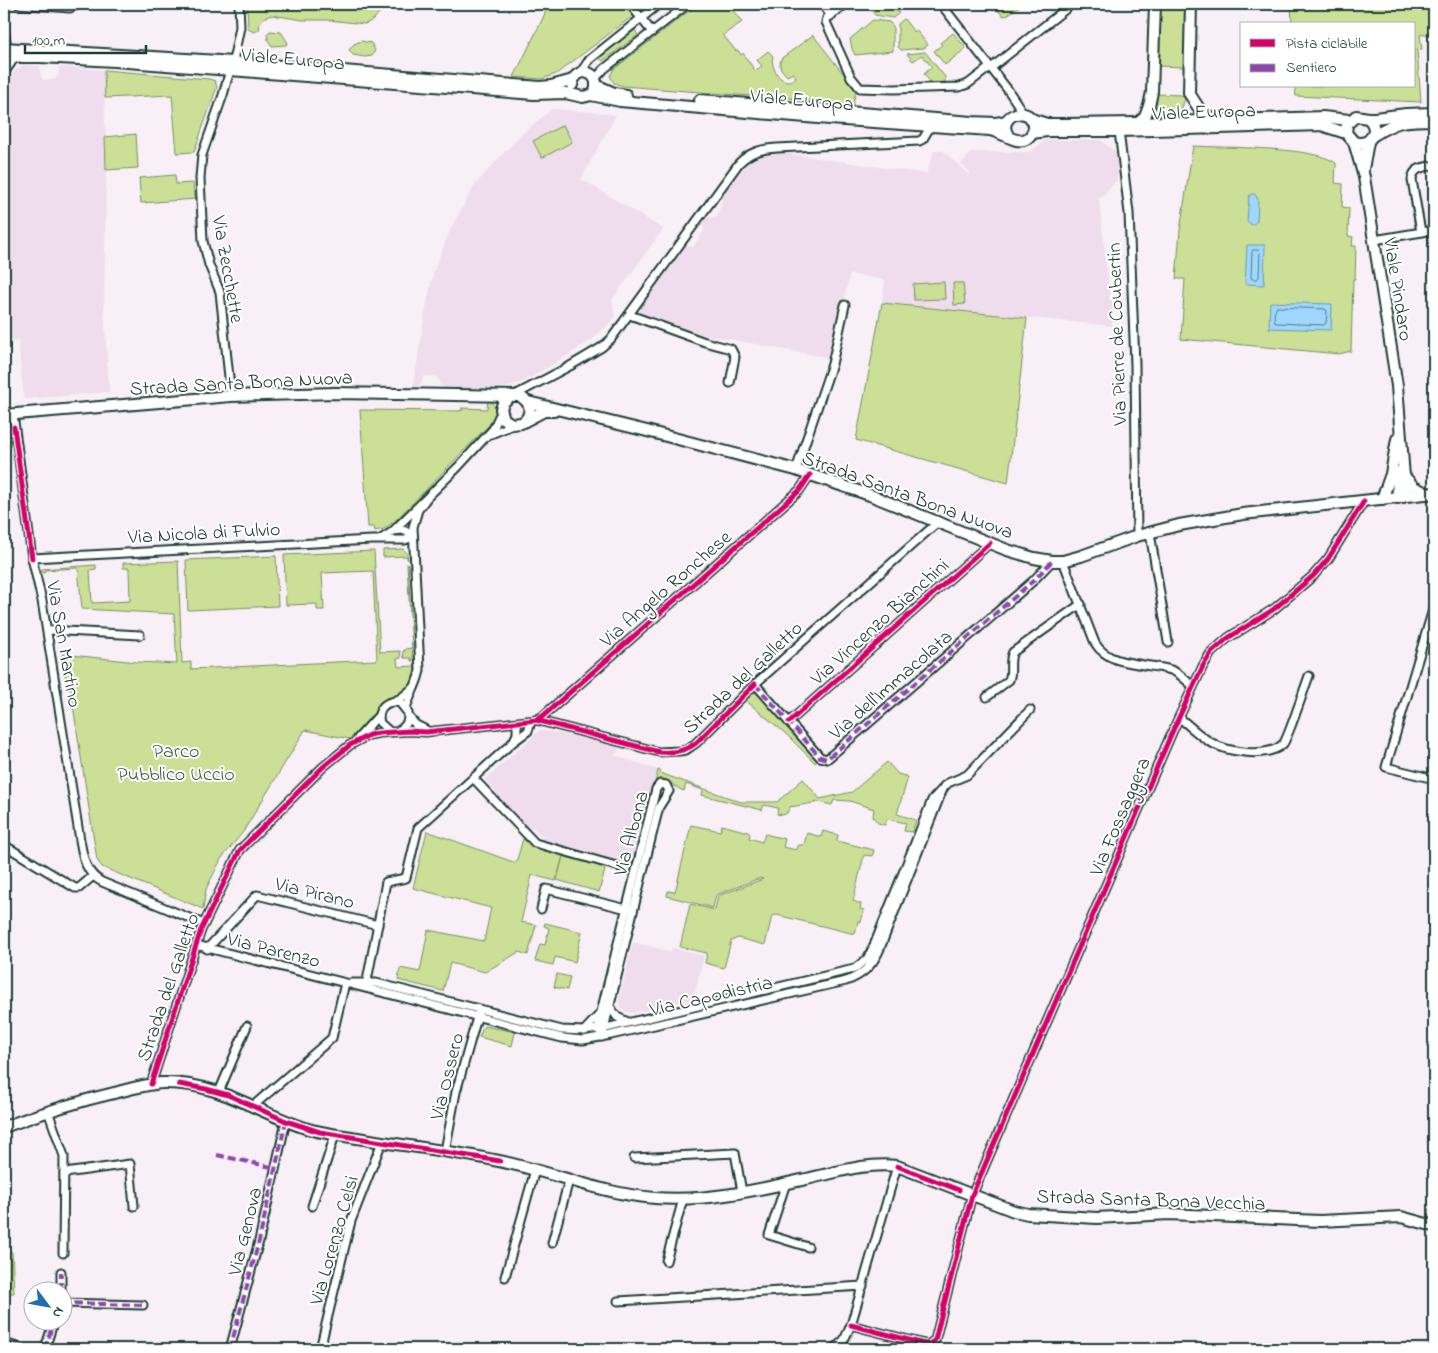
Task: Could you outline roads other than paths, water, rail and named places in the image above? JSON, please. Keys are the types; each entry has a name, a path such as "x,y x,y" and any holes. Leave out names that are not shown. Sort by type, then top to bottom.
{"street":[{"path":"18,4 70,8 79,4"},
{"name":"Via Zecchette","path":"231,396 220,292 209,265 203,241 200,178 202,155 221,103 240,27 239,4"},
{"path":"630,4 652,32"},
{"path":"579,96 572,87 573,80 589,60 658,4"},
{"path":"591,95 596,89 596,82 604,69 688,4"},
{"path":"822,4 831,16"},
{"path":"846,4 826,22 851,77 860,88 894,89 959,87 968,84 1072,4"},
{"path":"940,4 1012,96 1019,117 1034,126 1032,133"},
{"path":"1138,123 1145,117 1152,92 1155,4"},
{"path":"1191,4 1189,93 1200,110 1215,120"},
{"path":"4,29 7,52 12,63 4,73"},
{"name":"Viale Europa","path":"7,52 540,87 573,80"},
{"name":"Viale Europa","path":"231,66 534,94 565,93 579,96 591,95 614,100 993,131 1017,141 1026,140 1032,133 1047,131 1120,131 1321,125 1346,133"},
{"name":"Viale Europa","path":"581,72 589,73 596,82 609,92 620,94 993,123 1019,117 1047,124 1323,117 1350,120 1360,115 1368,118 1434,113"},
{"path":"1009,137 1005,129 1019,117"},
{"path":"1368,118 1374,126 1371,138"},
{"path":"1350,120 1347,124 1346,133 1354,142 1363,144 1388,126 1400,121 1434,120"},
{"path":"481,442 493,429 503,402 535,386 604,345 630,315 739,164 748,155 758,150 770,148 919,141 923,139 930,127"},
{"name":"Via Pierre de Coubertin","path":"1120,131 1129,232 1134,364 1136,536"},
{"name":"Viale Pindaro","path":"1363,169 1371,138"},
{"name":"Viale Pindaro","path":"1354,142 1363,169 1400,415 1404,475 1401,497"},
{"path":"1421,232 1412,176 1417,169 1430,166"},
{"path":"1374,240 1434,230"},
{"path":"796,470 832,364 846,305"},
{"path":"630,315 705,342 731,349 735,357 730,383"},
{"path":"527,401 535,386"},
{"name":"Strada Santa Bona Nuova","path":"8,414 231,396 335,393 512,396"},
{"path":"480,395 495,400 507,422 521,422 530,413 527,401 523,397 512,396"},
{"name":"Strada Santa Bona Nuova","path":"527,401 796,470 870,494 990,543 1027,556 1052,561 1063,561 1081,556 1150,532 1242,514 1431,494"},
{"path":"481,442 493,433 544,411 564,411"},
{"name":"Via San Martino","path":"8,414 32,558 47,630 80,840 86,865 93,876"},
{"name":"Viale Pindaro","path":"1382,500 1391,474 1400,415"},
{"name":"Via Nicola di Fulvio","path":"378,540 392,532 481,442"},
{"name":"Viale Pindaro","path":"1396,448 1401,497"},
{"name":"Via Angelo Ronchese","path":"534,721 799,491 810,475"},
{"path":"1404,475 1414,487 1431,494"},
{"name":"Via Nicola di Fulvio","path":"407,713 418,679 420,664 413,536 418,510 426,499"},
{"name":"Via Fossaggera","path":"851,1325 928,1345 935,1340 972,1195 1206,659 1216,647 1274,609 1321,567 1364,501"},
{"name":"Strada del Galletto","path":"398,731 434,732 534,721 659,752 686,750 696,743 755,684 938,522"},
{"path":"392,532 403,530 413,536"},
{"path":"1150,532 1168,642"},
{"name":"Via Nicola di Fulvio","path":"32,558 378,540 397,541 409,540 413,536"},
{"path":"397,541 406,544 414,551"},
{"name":"Via Vincenzo Bianchini","path":"789,722 990,543"},
{"name":"Via dell'Immacolata","path":"755,684 820,757 823,759 830,758 1026,588 1052,561"},
{"path":"1063,561 1095,643 1106,655 1136,664 1174,671 1193,686"},
{"path":"987,697 1009,680 1013,652 1081,604"},
{"path":"1434,606 1386,767 1434,778"},
{"path":"47,630 140,636"},
{"path":"1180,718 1201,736 1218,746 1236,751 1273,750 1284,743 1309,676"},
{"path":"407,713 406,726 398,731 389,732 380,723 378,715 383,707 406,695 414,687"},
{"path":"391,702 400,704 419,727 434,732"},
{"name":"Via Capodistria","path":"366,985 480,1009 562,1030 584,1031 603,1029 847,972 861,965 873,948 932,800 944,786 967,774 1030,710"},
{"name":"Strada del Galletto","path":"151,1084 204,924 232,864 244,844 331,760 366,730 378,715"},
{"path":"366,985 386,882 406,878 418,828 513,742 528,731 534,721"},
{"path":"513,742 517,734 517,723"},
{"name":"Strada del Galletto","path":"350,745 369,735 389,732"},
{"path":"474,778 535,844 627,869"},
{"name":"Via Albona","path":"602,1037 610,1008 630,910 656,789 660,784 664,784 668,786 669,791 659,807 630,910 601,1012 599,1020 603,1029"},
{"name":"Via Capodistria","path":"366,985 477,1017 562,1038 583,1040 846,980 863,972 872,963 879,951 944,786"},
{"path":"4,845 75,888 79,888 93,876 108,885 204,924"},
{"path":"541,909 546,889 630,910"},
{"name":"Via Pirano","path":"207,949 257,894 378,925"},
{"name":"Via Parenzo","path":"196,945 345,983 366,985"},
{"path":"253,1106 332,1038 345,983"},
{"path":"610,1008 617,1017 628,1022"},
{"name":"Via Ossero","path":"445,1151 456,1092 480,1009"},
{"name":"Via Albona","path":"584,1031 601,1012"},
{"path":"219,1092 247,1026"},
{"name":"Strada Santa Bona Vecchia","path":"4,1127 69,1104 151,1084 179,1084 219,1092 286,1121 311,1129 500,1161 633,1196 684,1199 715,1196 869,1166 896,1166 1014,1211 1042,1215 1097,1218 1170,1214 1320,1221 1401,1218 1434,1226"},
{"path":"48,1111 64,1156 63,1253"},
{"name":"Via Genova","path":"230,1349 259,1241 286,1121"},
{"path":"312,1206 335,1134"},
{"name":"Via Lorenzo Celsi","path":"320,1349 351,1220 382,1142"},
{"path":"634,1158 735,1153 742,1192"},
{"path":"65,1173 130,1164 134,1206"},
{"path":"834,1349 844,1340 851,1325 896,1166"},
{"path":"505,1277 535,1170"},
{"path":"552,1243 569,1180"},
{"path":"786,1183 769,1235 808,1247"},
{"path":"666,1260 684,1199"},
{"path":"62,1272 62,1280"},
{"path":"618,1300 863,1286"},
{"path":"72,1303 143,1305"},
{"path":"45,1349 51,1330"},
{"path":"4,1343 24,1349"}],"water":[{"path":"1255,194 1258,199 1257,221 1252,225 1247,221 1249,196"},
{"path":"1247,245 1265,245 1264,285 1245,284"},
{"path":"1270,302 1332,304 1331,330 1269,328"}],"park label":[{"name":"Parco Pubblico Uccio","path":"176,762"}]}
